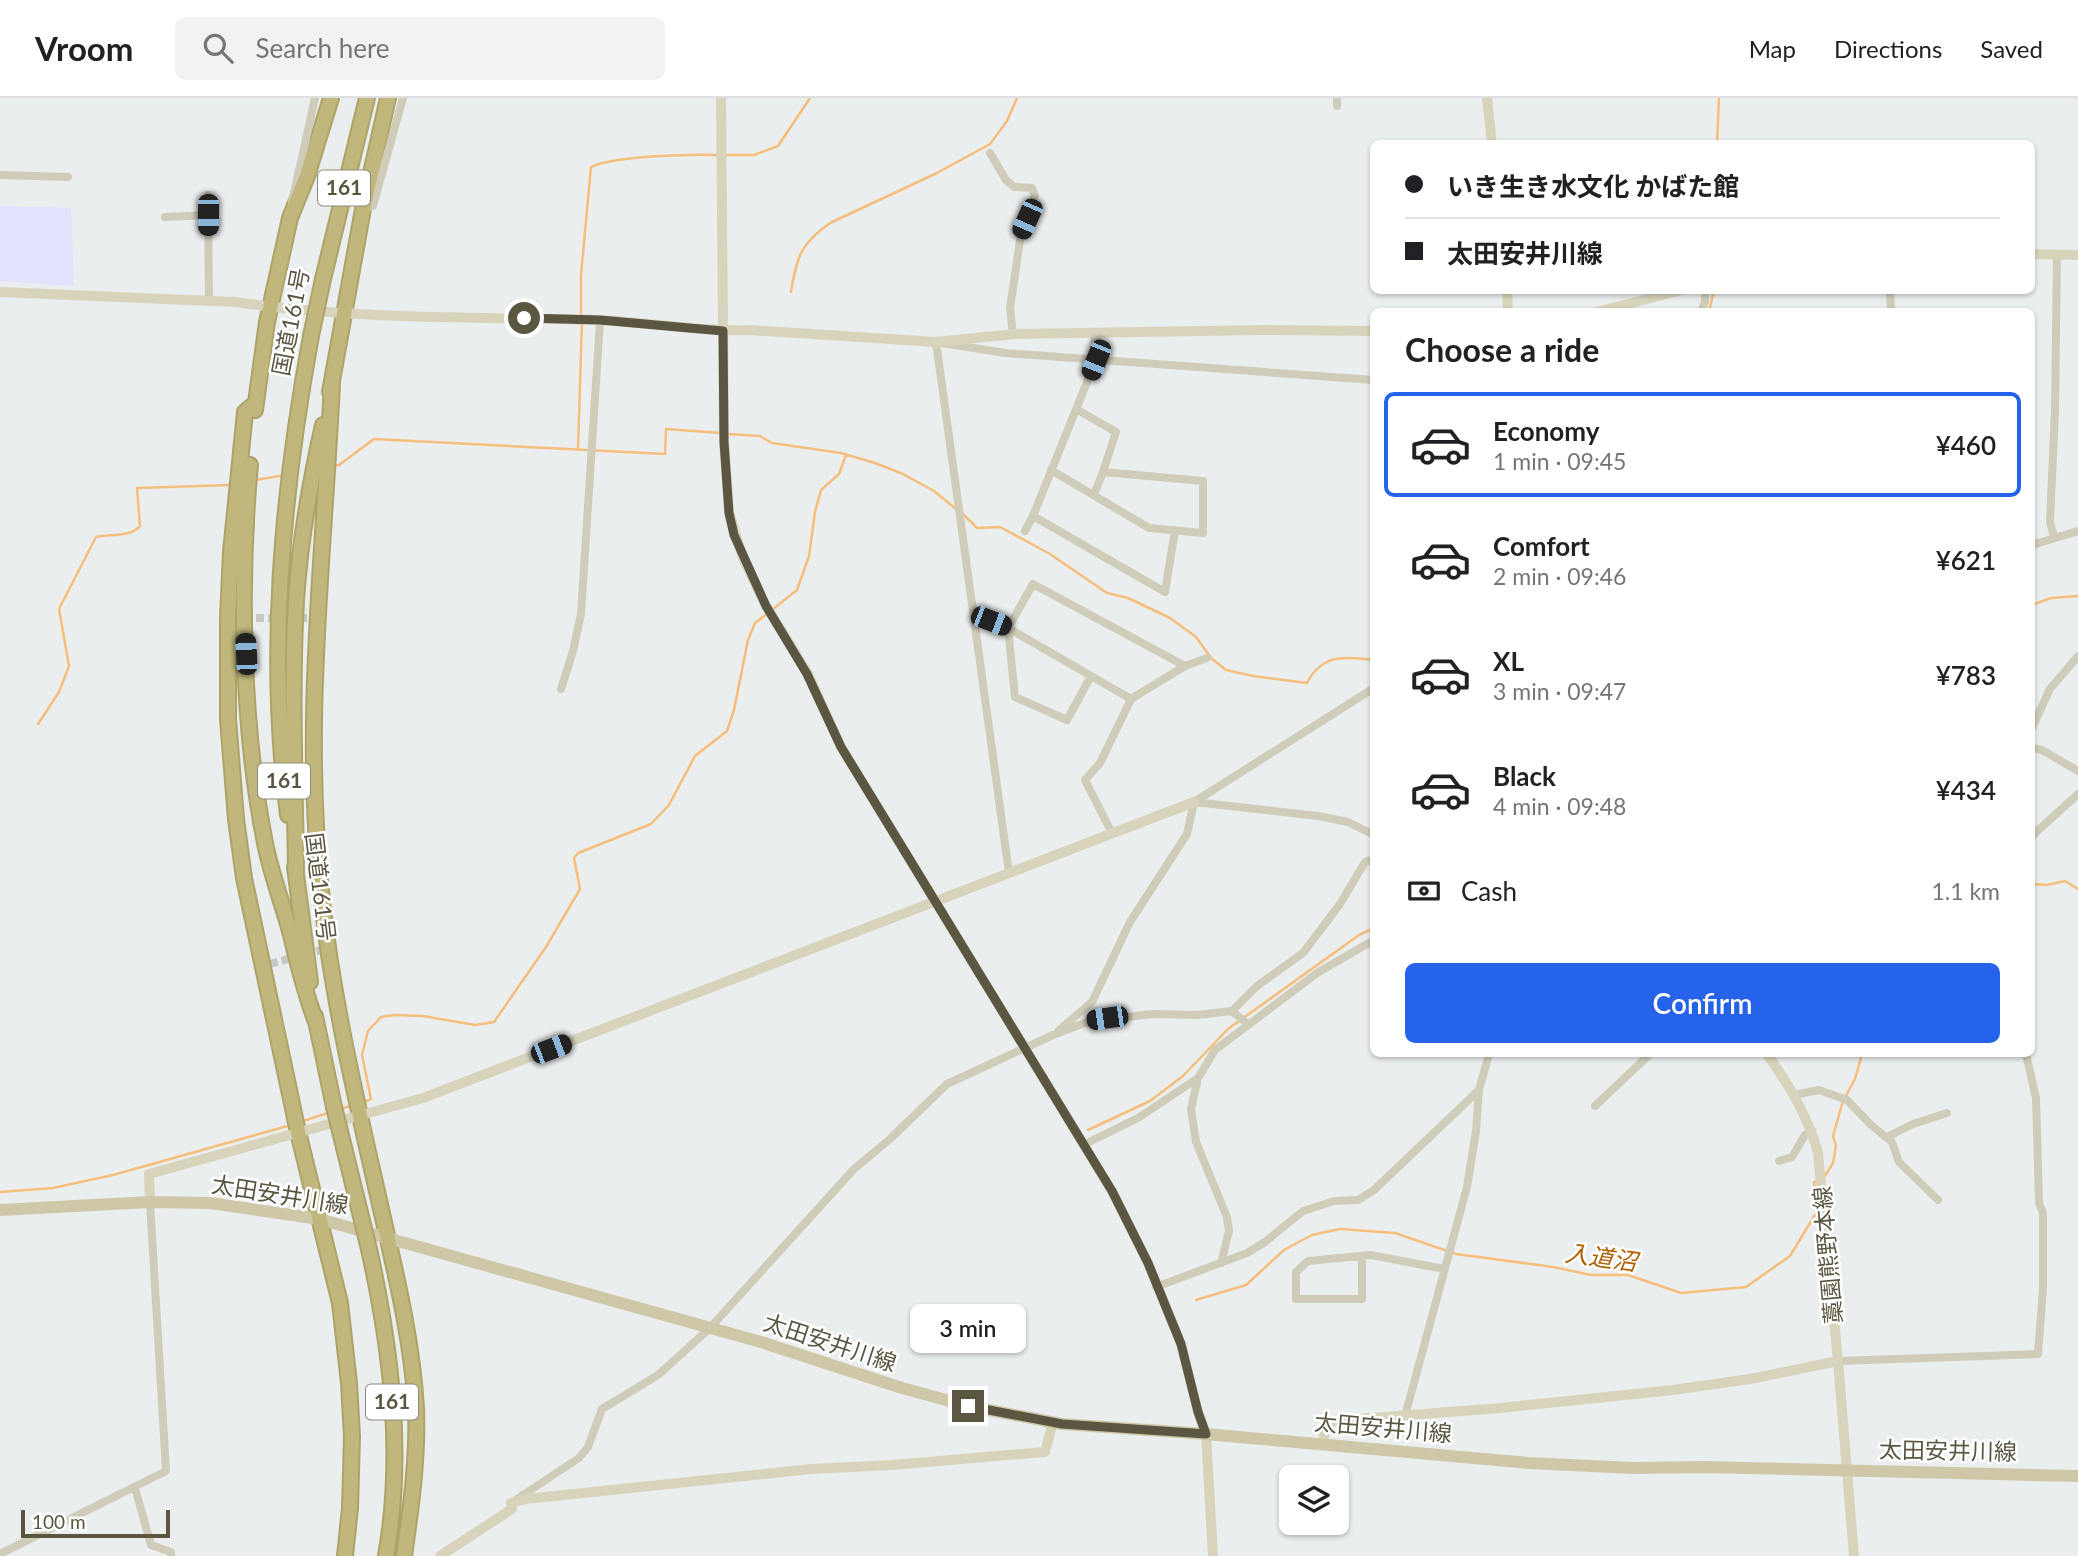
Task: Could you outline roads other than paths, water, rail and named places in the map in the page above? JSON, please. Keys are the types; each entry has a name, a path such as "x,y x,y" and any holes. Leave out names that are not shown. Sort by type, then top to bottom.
{"highway":[{"path":"316,1022 302,983 265,845 257,794 249,719 245,632 243,484 245,412 256,403 267,322 290,218 307,176 331,98"},
{"name":"国道161号","path":"367,98 323,279 295,421 281,575 278,696 281,760 316,1022 369,1249 384,1332 394,1423 392,1499 386,1556"},
{"path":"296,873 293,701 296,597 363,209 388,98"},
{"path":"320,469 312,618 314,824 328,948 408,1341 416,1411 415,1471 404,1556"},
{"path":"243,484 228,618 228,719 236,819 244,877 266,965 298,1132 340,1303 352,1437 350,1508 345,1556"}],"main road":[{"name":"太田安井川線","path":"0,1210 150,1202 210,1203 319,1219 761,1342 902,1388 968,1406 1053,1422 1541,1464 2078,1476"}],"street":[{"path":"290,218 295,182 315,98"},
{"path":"363,209 373,206 403,98"},
{"path":"721,98 724,440 729,513 734,535 766,606 807,674 841,747 1117,1201 1148,1263 1181,1344 1206,1434 1213,1556"},
{"path":"1487,98 1492,140"},
{"path":"990,153 1006,180 1014,187 1032,188 1035,195 1021,234 1010,309 1013,334"},
{"path":"0,175 68,177"},
{"path":"208,194 209,302"},
{"path":"165,217 208,215"},
{"path":"2035,254 2078,255"},
{"path":"2054,537 2050,522 2057,255"},
{"path":"0,292 236,302 344,313 594,320 723,331 750,330 936,342 1005,353 1370,380"},
{"path":"1612,308 1667,294"},
{"path":"561,689 581,614 592,443 594,320"},
{"path":"936,342 1013,334 1370,331"},
{"path":"1025,531 1096,360 1094,333"},
{"path":"936,342 1009,873"},
{"path":"1076,409 1115,432 1094,494"},
{"path":"1051,470 1149,528 1203,533 1203,481 1103,472"},
{"path":"1033,516 1165,592 1175,530"},
{"path":"2035,544 2078,531"},
{"path":"1091,676 1067,720 1015,697 1008,628 1033,584 1185,666"},
{"path":"974,615 1008,628 1130,699"},
{"path":"228,618 244,618"},
{"path":"2035,722 2050,689 2078,656"},
{"path":"1112,832 1084,780 1100,763 1130,699 1185,666 1207,658"},
{"path":"0,1554 166,1471 149,1174 423,1098 1194,802 1370,691"},
{"path":"2035,749 2078,771"},
{"path":"2035,833 2078,794"},
{"path":"1194,802 1318,816 1348,822 1370,833"},
{"path":"1053,1035 1092,1002 1130,922 1187,834 1194,802"},
{"path":"1234,1013 1257,986 1303,953 1340,904 1365,862 1370,860"},
{"path":"1221,1262 1228,1231 1227,1217 1196,1142 1191,1110 1198,1078 1215,1051 1247,1024 1317,973 1370,942"},
{"path":"511,1503 579,1458 588,1447 602,1409 658,1375 709,1329 853,1170 890,1139 947,1084 1053,1035 1090,1021 1176,1013 1234,1013 1247,1024"},
{"path":"1405,1416 1467,1187 1479,1090 1488,1057"},
{"path":"1595,1105 1647,1057"},
{"name":"藁園熊野本線","path":"1769,1057 1794,1095 1812,1130 1822,1179 1854,1556"},
{"path":"1323,1444 1325,1429 1334,1421 1673,1391 1838,1362 2038,1354 2043,1288 2043,1213 2039,1203 2036,1098 2026,1057"},
{"path":"1083,1145 1138,1118 1198,1078"},
{"path":"1156,1287 1247,1253 1303,1211 1334,1201 1358,1200 1374,1190 1479,1090"},
{"path":"1794,1095 1819,1090 1844,1098 1892,1142 1899,1162 1938,1200"},
{"path":"1887,1137 1913,1124 1947,1113"},
{"path":"1779,1161 1792,1157 1805,1135 1812,1130"},
{"path":"1362,1256 1362,1299 1296,1299 1296,1272 1308,1261 1371,1255 1444,1269"},
{"path":"511,1503 611,1489 798,1470 1045,1452 1053,1422"},
{"path":"135,1488 151,1545 171,1552 171,1556"},
{"path":"440,1556 512,1509 511,1503"}],"waterway":[{"path":"724,155 754,155 778,146 810,98"},
{"path":"791,292 798,260 806,245 820,231 830,223 937,173 990,144 1007,121 1017,98"},
{"path":"1717,140 1719,98"},
{"path":"581,316 581,275 591,167 634,158 718,155"},
{"path":"1710,308 1713,294"},
{"path":"578,448 582,322"},
{"path":"334,466 374,439 665,454 666,429 721,433"},
{"path":"728,434 760,436 772,443 841,453 875,463 934,491 956,509"},
{"path":"773,609 797,590 809,556 821,490 839,474 846,455"},
{"path":"255,480 286,475"},
{"path":"38,724 59,692 69,666 59,609 96,537 126,534 140,526 137,488 231,485"},
{"path":"962,513 977,528 1000,527 1050,554 1107,593 1128,598 1170,618 1196,637 1211,658 1226,670 1307,683 1320,667 1335,659 1370,660"},
{"path":"2035,604 2051,598 2078,596"},
{"path":"364,1102 371,1099 362,1055 368,1031 381,1017 423,1016 475,1025 494,1022 546,947 580,889 574,858 578,853 651,824 669,805 695,756 727,731 748,640 755,623 768,613"},
{"name":"入道沼","path":"2035,884 2065,881 2078,889"},
{"path":"1088,1130 1150,1101 1183,1076 1228,1029 1370,930"},
{"name":"入道沼","path":"1825,1176 1833,1163 1836,1146 1833,1136 1843,1101 1855,1079 1861,1057"},
{"path":"340,1109 354,1105"},
{"path":"300,1122 331,1112"},
{"path":"0,1192 53,1188 113,1175 291,1125"},
{"name":"入道沼","path":"1196,1300 1246,1285 1284,1250 1312,1235 1340,1229 1395,1233 1456,1254 1591,1275 1628,1275 1681,1293 1746,1287 1790,1256 1818,1210 1816,1181"}],"tunnel":[{"path":"244,618 307,618"},
{"path":"270,964 328,948"}]}
